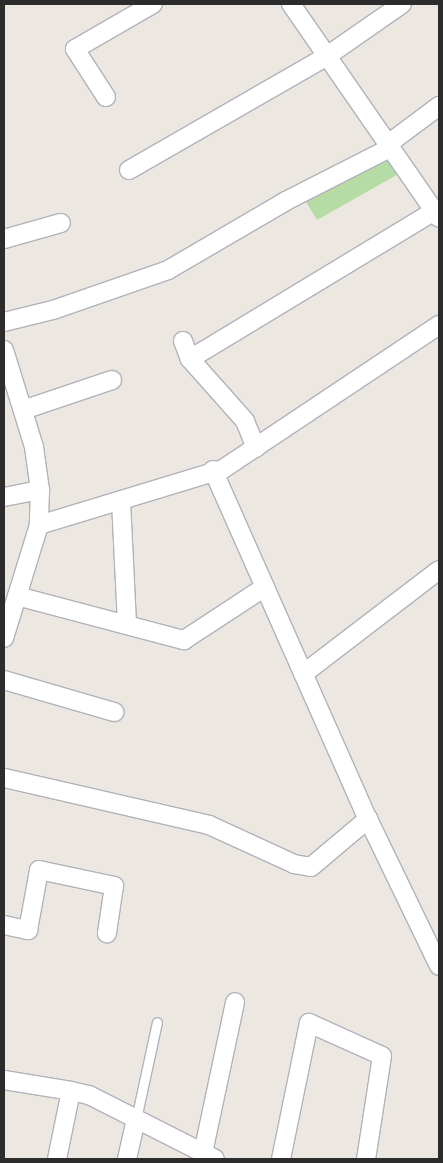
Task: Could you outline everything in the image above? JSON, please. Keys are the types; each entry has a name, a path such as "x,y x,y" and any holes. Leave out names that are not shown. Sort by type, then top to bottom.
{"street":[{"path":"106,97 76,49 153,4"},
{"path":"190,359 437,214 292,4"},
{"path":"129,170 327,56 402,4"},
{"path":"4,322 53,310 168,270 286,201 389,146 439,106"},
{"path":"4,239 61,223"},
{"path":"38,525 121,501 213,470 223,469 439,325"},
{"path":"183,341 190,359 245,421 256,448"},
{"path":"4,350 8,373 23,410 34,446 40,490 38,525 4,638"},
{"path":"23,410 112,380"},
{"path":"213,470 368,819 439,966"},
{"path":"4,497 40,490"},
{"path":"121,501 126,625"},
{"path":"303,674 439,570"},
{"path":"17,596 184,640 264,587"},
{"path":"4,680 114,712"},
{"path":"4,778 209,825 294,864 311,867 368,819"},
{"path":"4,925 28,930 39,870 114,886 107,933"},
{"path":"4,1080 89,1095 209,1156 235,1002"},
{"path":"280,1159 309,1024 382,1056 366,1159"},
{"path":"57,1159 70,1091"},
{"path":"127,1159 136,1119"}],"lane":[{"path":"136,1119 157,1022"}],"green space":[{"path":"388,157 400,173 317,220 303,197"}]}
